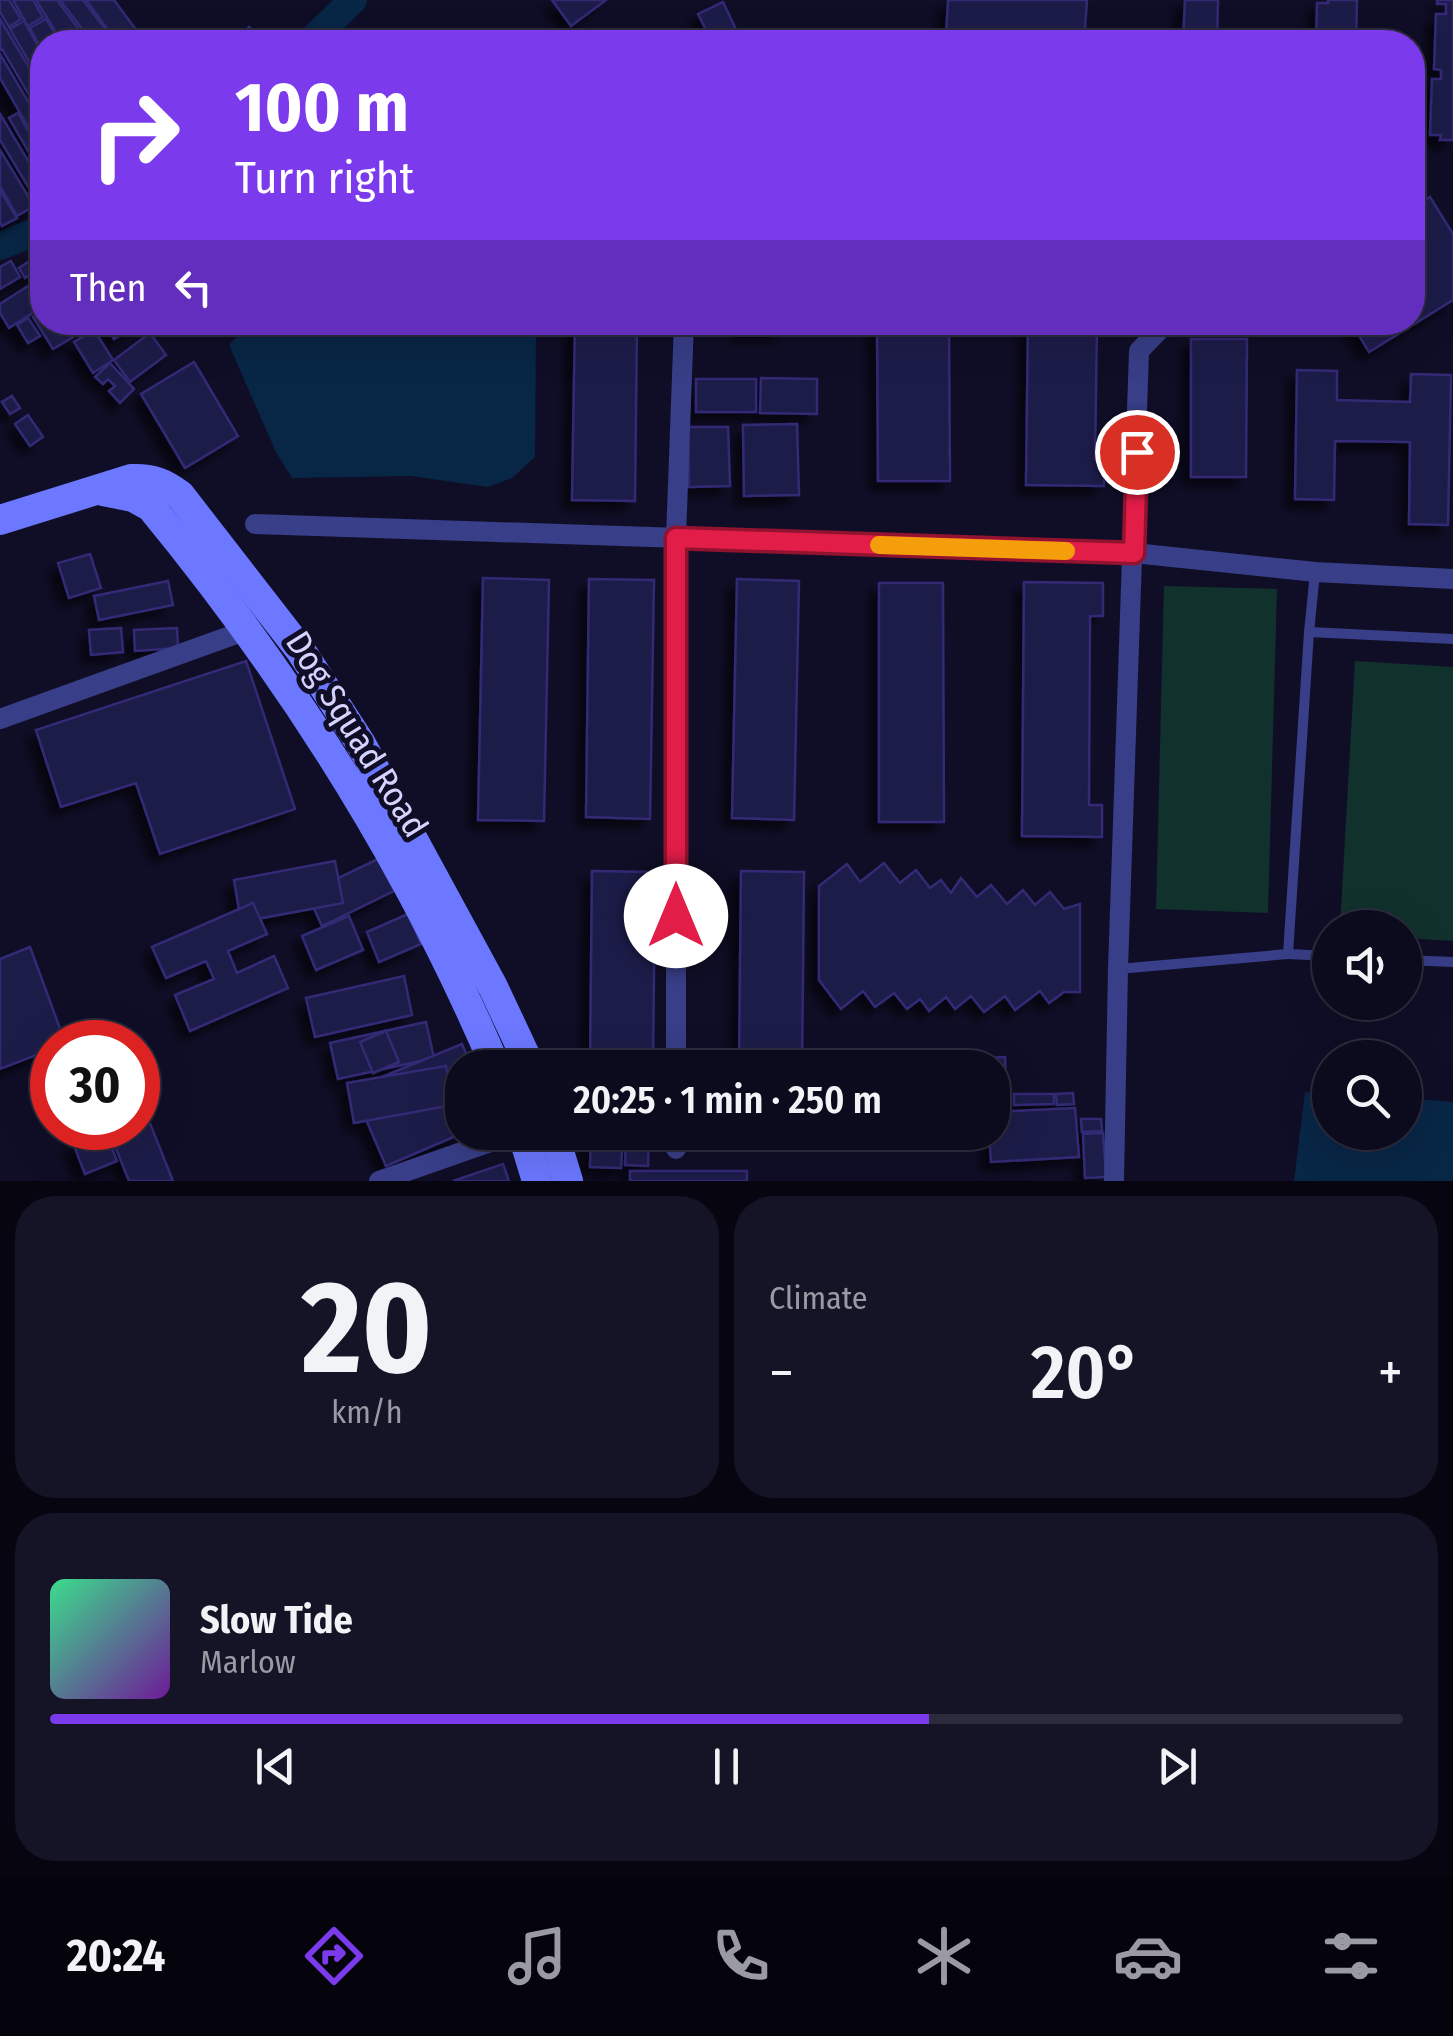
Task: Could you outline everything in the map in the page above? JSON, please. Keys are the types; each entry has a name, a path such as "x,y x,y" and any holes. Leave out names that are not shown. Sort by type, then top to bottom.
{"street":[{"path":"676,1050 676,538 684,335"},
{"path":"1114,1181 1140,351 1155,335"},
{"path":"0,520 131,479 164,483 180,495 301,651 361,744 522,1050"},
{"name":"Dog Squad Road","path":"100,490 133,497 151,507 247,630 334,759 373,825 448,964 488,1050"},
{"path":"255,524 1134,553 1315,572 1453,579"},
{"path":"0,719 247,630"},
{"path":"379,1181 468,1150"},
{"path":"526,1150 537,1181"},
{"path":"559,1150 568,1181"}],"lane":[{"path":"1288,954 1315,572"},
{"path":"1309,632 1453,639"},
{"path":"1118,969 1312,955"},
{"path":"1422,961 1453,962"}],"green space":[{"path":"1164,586 1277,589 1268,913 1156,909"},
{"path":"1355,661 1453,667 1453,941 1422,939 1422,910 1341,910"}],"water":[{"path":"239,335 536,335 535,457 512,478 488,487 411,476 292,478 276,452 229,345"},
{"path":"1305,1092 1312,1093 1312,1150 1422,1150 1422,1099 1453,1102 1453,1181 1294,1181"}],"building":[{"path":"0,0 9,0 21,19 9,27 0,12"},
{"path":"13,0 33,0 43,17 28,26"},
{"path":"36,0 57,0 79,30 55,30"},
{"path":"60,0 83,0 106,30 83,30"},
{"path":"86,0 114,0 136,30 108,30"},
{"path":"552,0 606,0 571,26"},
{"path":"948,0 1087,0 1085,30 946,30"},
{"path":"1185,0 1218,0 1217,30 1184,30"},
{"path":"1357,0 1356,30 1316,30 1317,3"},
{"path":"1437,0 1453,0 1453,140 1430,135 1432,79 1441,79 1441,70 1434,69 1436,14 1446,14 1446,4 1437,4"},
{"path":"723,2 736,30 706,30 698,14"},
{"path":"0,19 30,69 30,97 2,49"},
{"path":"46,19 53,30 31,30"},
{"path":"24,21 30,32 30,63 10,29"},
{"path":"0,54 30,105 30,130 0,78"},
{"path":"18,113 30,134 30,154 9,118"},
{"path":"0,114 30,164 30,190 0,140"},
{"path":"0,150 30,199 30,208 17,216 0,186"},
{"path":"0,190 17,218 2,226 0,222"},
{"path":"1430,197 1453,234 1453,300 1425,317 1425,200"},
{"path":"11,261 20,277 0,289 0,267"},
{"path":"30,261 30,275 25,278 19,268"},
{"path":"30,285 30,315 9,328 0,313 0,304"},
{"path":"28,318 30,335 40,336 28,343 17,325"},
{"path":"44,335 72,335 73,337 53,349"},
{"path":"86,335 97,335 113,360 93,373 74,342"},
{"path":"147,335 151,335 166,355 130,382 114,360"},
{"path":"575,335 637,335 635,501 572,500"},
{"path":"877,335 949,335 950,481 878,481"},
{"path":"1028,335 1097,335 1095,459 1105,459 1104,486 1026,485"},
{"path":"1359,335 1396,335 1369,352"},
{"path":"1191,339 1247,339 1246,477 1191,477"},
{"path":"194,362 238,436 185,468 141,394"},
{"path":"110,363 134,389 120,403 109,391 115,386 108,379 103,384 95,377"},
{"path":"1297,370 1337,371 1337,400 1410,402 1411,374 1451,375 1448,525 1409,524 1410,442 1335,441 1334,500 1295,499"},
{"path":"761,378 817,379 817,414 760,413"},
{"path":"696,379 756,379 756,412 696,412"},
{"path":"12,396 20,408 10,414 2,402"},
{"path":"28,415 43,437 30,446 15,424"},
{"path":"797,424 799,495 744,496 743,425"},
{"path":"688,427 728,427 730,486 689,487"},
{"path":"90,554 101,588 69,598 58,563"},
{"path":"483,578 549,580 544,821 478,820"},
{"path":"589,579 654,580 650,819 586,817"},
{"path":"737,579 799,581 794,820 732,818"},
{"path":"168,581 173,605 99,620 94,596"},
{"path":"1024,582 1103,583 1103,616 1090,616 1089,805 1102,805 1102,837 1022,836"},
{"path":"879,583 943,583 944,822 879,822"},
{"path":"121,628 123,652 91,655 89,630"},
{"path":"177,628 178,648 135,651 134,630"},
{"path":"246,661 295,809 160,854 136,783 61,807 36,730"},
{"path":"378,859 394,891 322,926 307,893"},
{"path":"335,861 343,903 241,922 234,880"},
{"path":"884,863 900,883 916,870 930,888 941,880 951,893 961,878 977,897 991,885 1007,904 1023,890 1035,905 1050,892 1064,909 1080,904 1080,992 1064,992 1049,1003 1040,991 1015,1010 1005,996 984,1012 971,996 955,1009 946,997 929,1011 920,999 907,1009 894,993 875,1007 863,991 841,1009 819,980 819,886 847,864 860,882"},
{"path":"592,871 655,872 653,1050 590,1050"},
{"path":"741,871 804,872 802,1050 739,1050"},
{"path":"253,903 267,934 228,951 237,973 274,956 288,988 190,1031 175,995 214,979 206,961 166,978 152,947"},
{"path":"408,914 421,944 379,962 367,932"},
{"path":"349,916 363,950 316,970 302,936"},
{"path":"30,947 57,1020 30,1020 30,1057 0,1069 0,959"},
{"path":"404,976 412,1015 315,1037 306,998"},
{"path":"426,1022 434,1058 338,1079 330,1043"},
{"path":"386,1031 399,1062 373,1073 360,1042"},
{"path":"445,1051 445,1141 386,1166 353,1089"},
{"path":"445,1066 445,1106 354,1123 347,1083"},
{"path":"1073,1093 1074,1104 1057,1105 1056,1094"},
{"path":"1014,1094 1054,1094 1054,1104 1014,1105"},
{"path":"1075,1108 1079,1157 991,1162 990,1150 1010,1150 1010,1111"},
{"path":"1081,1119 1101,1119 1102,1131 1082,1132"},
{"path":"1103,1133 1106,1177 1085,1178 1083,1134"},
{"path":"160,1148 173,1181 129,1181 117,1150"},
{"path":"76,1150 113,1150 117,1161 85,1174"},
{"path":"590,1150 622,1150 621,1168 590,1167"},
{"path":"625,1150 648,1150 648,1166 625,1165"},
{"path":"503,1164 509,1181 453,1181"},
{"path":"630,1171 747,1171 747,1181 630,1181"}],"waterway":[{"path":"322,30 353,0"},
{"path":"0,246 30,234"}],"slow traffic":[{"path":"879,545 1066,551"}],"route":[{"path":"676,916 676,538 1134,553 1137,452"}]}
